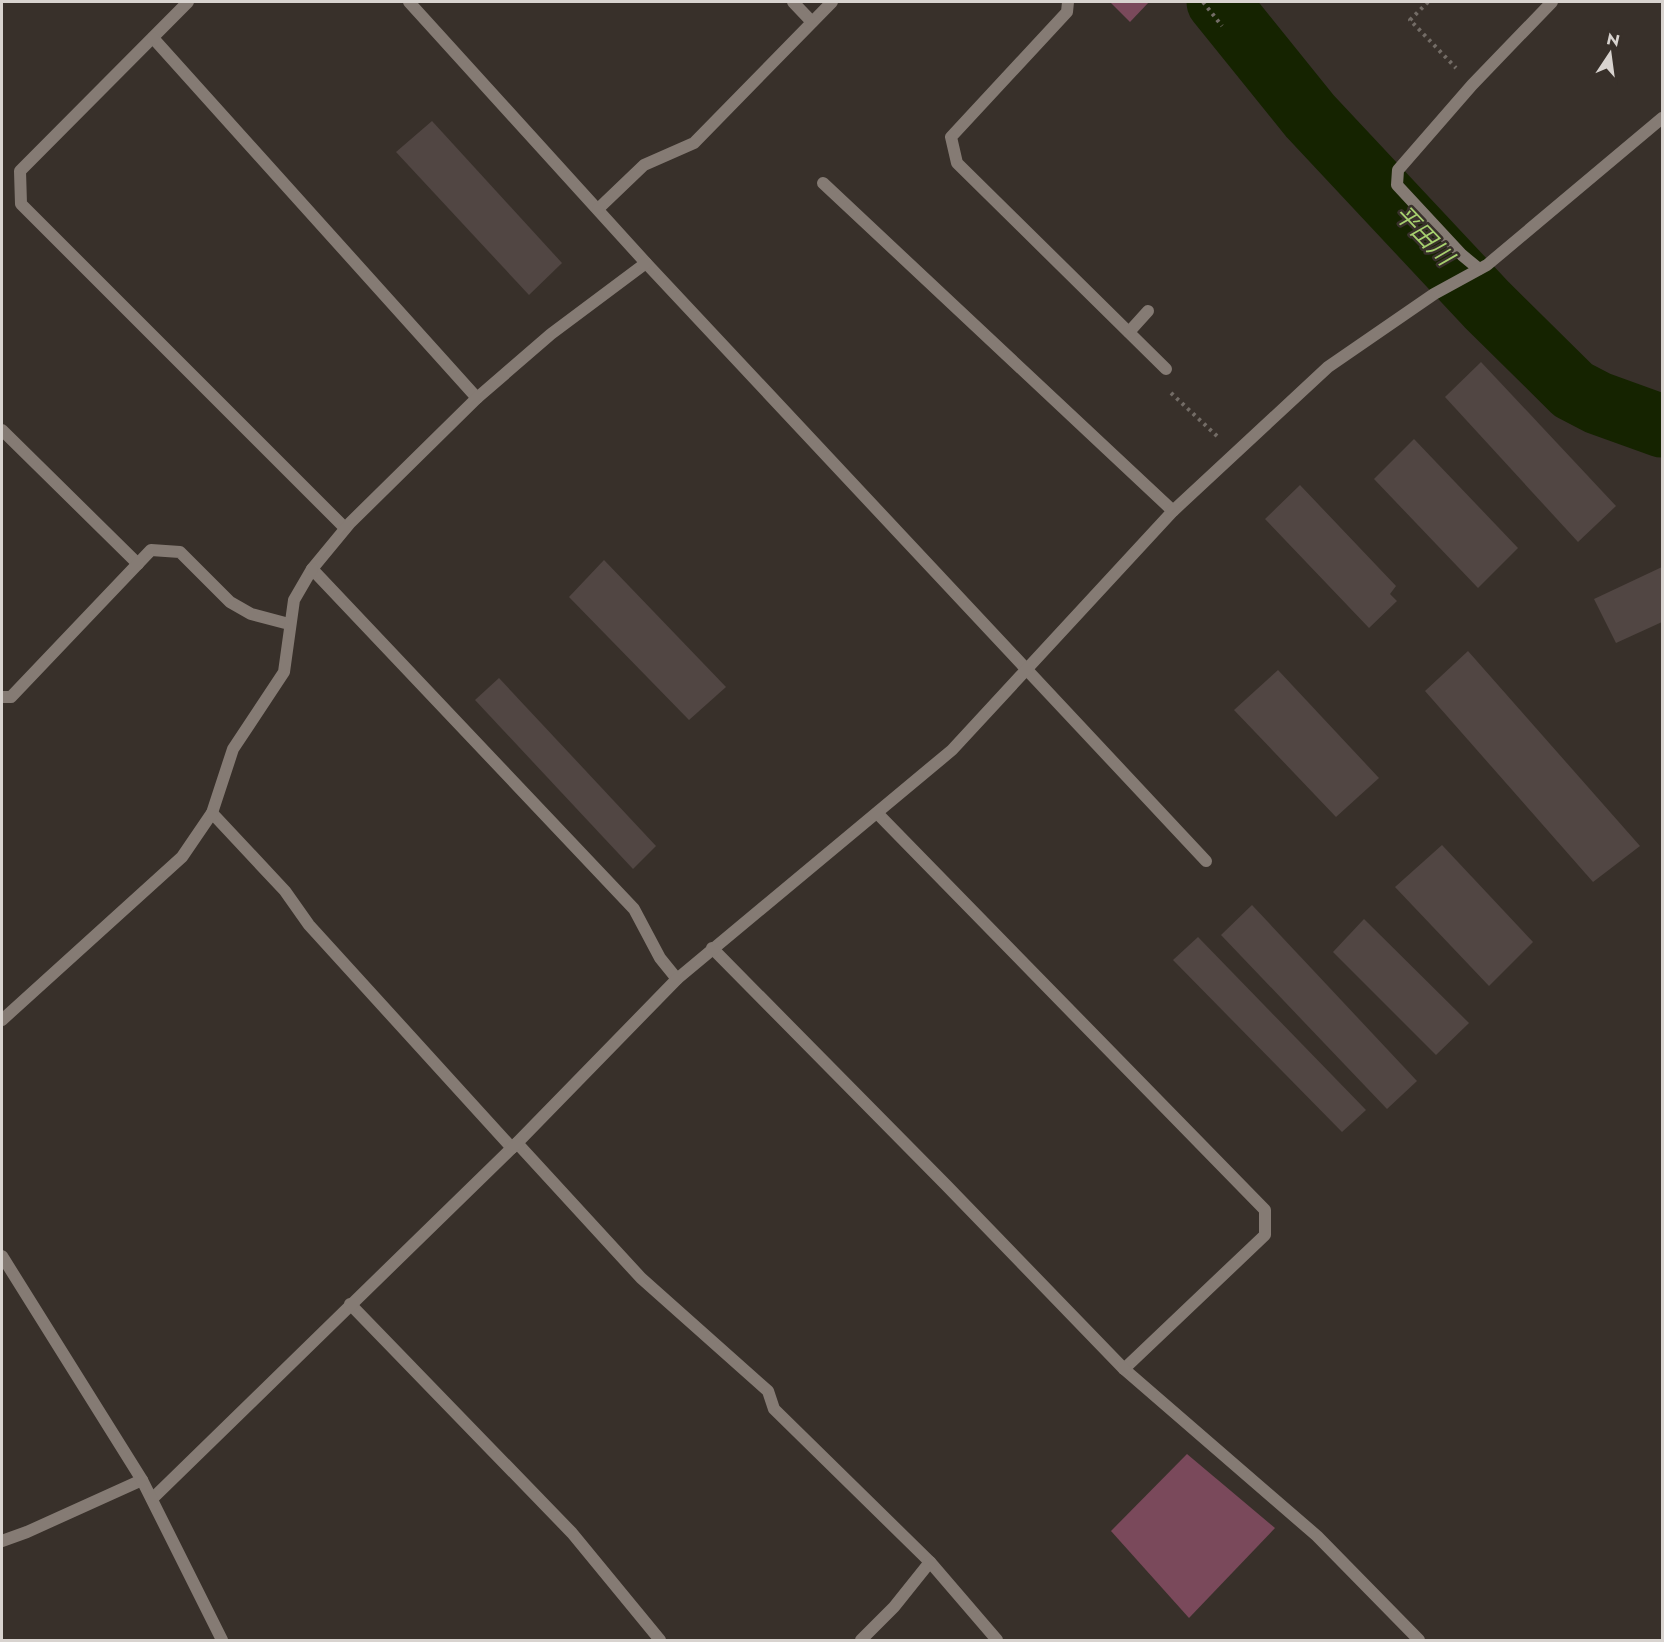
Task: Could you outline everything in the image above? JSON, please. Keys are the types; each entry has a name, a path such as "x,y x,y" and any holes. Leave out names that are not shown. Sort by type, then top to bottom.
{"street":[{"path":"188,2 20,171 21,204 345,528"},
{"path":"409,2 646,263 1206,861"},
{"path":"793,2 812,22"},
{"path":"598,209 644,165 694,143 831,2"},
{"path":"1068,2 1068,12 951,136 957,164 1167,369"},
{"path":"1474,271 1397,185 1398,170 1473,85 1552,2"},
{"path":"153,38 477,398"},
{"path":"152,1499 515,1146 677,979 952,750 1173,511 1328,367 1452,283 1487,265 1662,118"},
{"path":"823,183 1173,511"},
{"path":"2,1020 182,857 212,813 233,749 284,672 294,600 312,568 345,528 477,398 550,334 646,263"},
{"path":"1129,332 1148,311"},
{"path":"2,430 138,564"},
{"path":"2,697 11,697 151,550 180,552 230,602 251,614 289,624"},
{"path":"312,568 634,909 660,958 677,979"},
{"path":"212,813 285,891 309,924 515,1146 641,1278 768,1391 774,1409 930,1562 997,1641"},
{"path":"877,813 1265,1210 1265,1235 1124,1369"},
{"path":"712,948 1124,1369 1317,1536 1419,1641"},
{"path":"2,1256 142,1480 222,1641"},
{"path":"350,1304 572,1533 660,1641"},
{"path":"2,1542 142,1480"},
{"path":"861,1641 894,1607 930,1562"}],"path":[{"path":"1203,2 1222,26"},
{"path":"1428,2 1410,20 1473,85"},
{"path":"1167,369 1167,389 1235,454"}],"shaded area":[{"path":"1110,2 1149,2 1130,22"},
{"path":"1187,1454 1275,1528 1189,1618 1111,1531"}],"building":[{"path":"432,121 562,263 529,295 396,152"},
{"path":"1481,362 1616,506 1578,542 1445,397"},
{"path":"1414,439 1518,548 1478,588 1374,479"},
{"path":"1300,485 1396,586 1390,594 1397,601 1369,628 1265,519"},
{"path":"604,560 726,687 689,720 569,597"},
{"path":"1662,567 1662,622 1616,643 1594,599"},
{"path":"1468,651 1640,846 1593,882 1425,691"},
{"path":"1278,670 1379,778 1336,817 1234,710"},
{"path":"499,678 656,846 633,869 475,700"},
{"path":"1442,845 1533,942 1489,986 1395,887"},
{"path":"1252,905 1417,1081 1387,1109 1221,935"},
{"path":"1364,919 1469,1023 1436,1055 1333,952"},
{"path":"1198,937 1366,1110 1342,1132 1173,960"}],"waterway":[{"name":"平田川","path":"1218,2 1310,116 1487,305 1573,390 1598,403 1662,426"}]}
